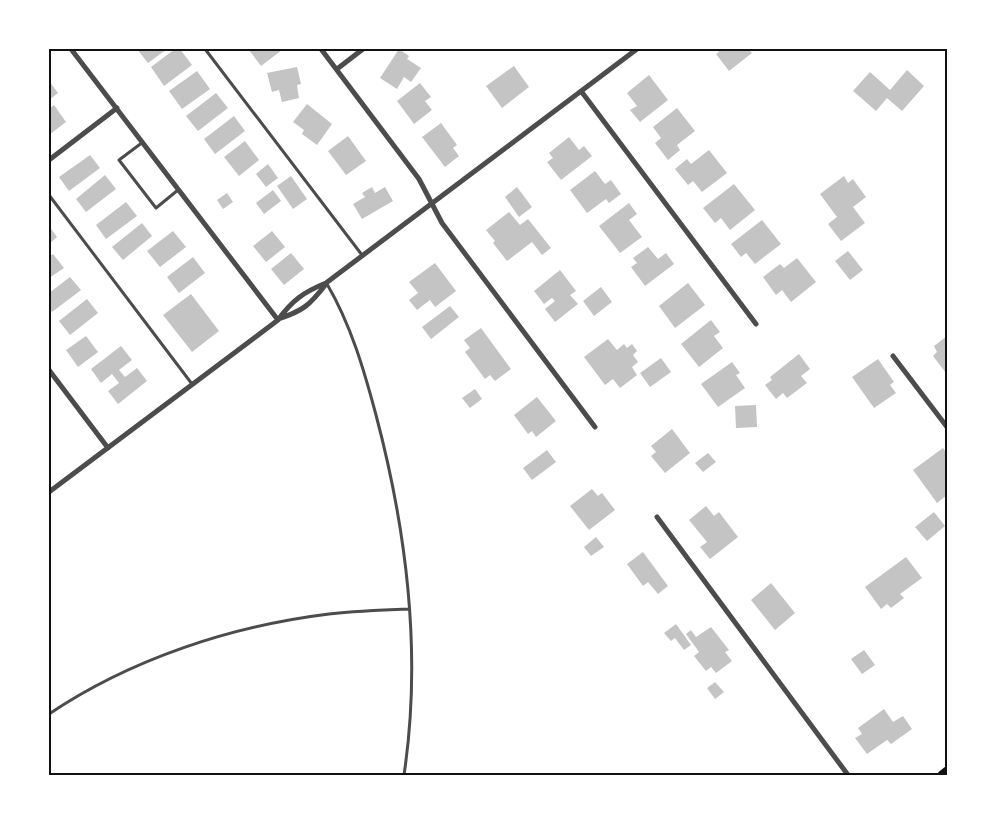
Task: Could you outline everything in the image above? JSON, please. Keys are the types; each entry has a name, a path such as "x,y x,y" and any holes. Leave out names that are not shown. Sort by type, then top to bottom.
{"main road":[{"path":"942,775 947,771"}],"street":[{"path":"72,49 278,320"},
{"path":"321,49 420,179 442,223 595,427"},
{"path":"337,69 363,49"},
{"path":"278,320 290,304 308,290 326,283 637,49"},
{"path":"580,91 756,324"},
{"path":"49,160 117,108"},
{"path":"49,492 278,320 297,313 314,300 326,283"},
{"path":"893,356 947,427"},
{"path":"49,370 108,448"},
{"path":"657,517 848,775"}],"lane":[{"path":"205,49 363,255"},
{"path":"143,142 119,160 124,167 156,208 179,190"},
{"path":"49,196 192,384"},
{"path":"326,283 340,306 366,379 386,451 394,490 404,554 412,666 404,775"},
{"path":"49,714 134,668 218,637 282,622 329,614 409,609"}],"building":[{"path":"137,49 167,49 148,63"},
{"path":"175,49 180,49 192,65 164,86 151,67"},
{"path":"399,49 409,56 407,59 421,68 411,82 404,77 397,89 380,78"},
{"path":"717,49 748,49 752,53 729,71 716,54 719,52"},
{"path":"249,50 282,50 261,66"},
{"path":"514,66 529,87 502,108 486,86"},
{"path":"297,67 301,84 297,85 299,98 282,102 279,90 272,92 267,73"},
{"path":"907,70 924,86 902,111 887,98 876,111 853,91 870,72 890,90"},
{"path":"197,71 210,89 182,109 169,91"},
{"path":"649,75 668,100 640,122 630,110 637,106 627,93"},
{"path":"49,81 58,93 49,100"},
{"path":"420,83 431,97 425,101 432,110 414,124 397,101"},
{"path":"216,93 228,108 198,131 186,116"},
{"path":"307,104 332,124 317,145 302,134 304,130 293,122"},
{"path":"54,105 66,122 49,135 49,109"},
{"path":"677,108 695,131 677,145 680,150 668,160 655,143 661,138 653,127"},
{"path":"234,116 245,131 215,154 204,139"},
{"path":"441,123 457,145 453,148 459,156 445,167 422,137"},
{"path":"348,136 366,161 346,175 328,151"},
{"path":"569,137 579,150 584,146 592,156 561,180 547,162 553,158 549,153"},
{"path":"245,141 259,160 239,176 224,157"},
{"path":"709,150 727,173 702,192 693,181 688,185 675,169 687,159 691,164"},
{"path":"90,155 100,168 69,191 59,177"},
{"path":"268,164 278,178 266,187 256,174"},
{"path":"595,171 605,184 611,180 621,194 609,203 606,199 587,213 570,190"},
{"path":"105,175 116,189 86,212 76,199"},
{"path":"291,176 307,199 293,209 277,186"},
{"path":"844,176 848,183 853,179 866,197 853,207 865,223 841,241 828,224 837,217 820,194"},
{"path":"734,184 755,210 730,230 721,218 715,223 703,208"},
{"path":"372,187 375,193 385,187 393,201 362,219 353,204 365,197 362,193"},
{"path":"517,187 532,207 519,217 505,197"},
{"path":"273,190 281,201 264,214 256,203"},
{"path":"227,193 233,202 223,209 217,200"},
{"path":"126,202 137,216 106,239 96,225"},
{"path":"629,203 637,214 629,220 642,237 620,253 599,226"},
{"path":"509,212 520,225 528,219 551,248 542,255 532,242 507,261 486,230"},
{"path":"762,220 781,244 755,264 746,253 741,257 731,244"},
{"path":"142,223 152,236 123,260 112,247"},
{"path":"49,226 57,237 49,244"},
{"path":"173,231 186,247 160,267 147,251"},
{"path":"272,231 285,247 266,262 253,246"},
{"path":"648,247 658,259 666,253 674,264 645,286 631,267 637,263 633,258"},
{"path":"848,251 863,270 850,280 835,261"},
{"path":"291,253 304,269 284,285 271,269"},
{"path":"53,254 64,268 49,278 49,257"},
{"path":"193,257 205,273 179,293 167,277"},
{"path":"797,258 816,282 791,302 782,290 776,295 763,277 780,264 784,268"},
{"path":"435,263 456,291 435,307 430,300 417,310 409,300 418,293 409,282"},
{"path":"560,270 576,291 570,295 578,304 555,322 545,309 555,301 552,298 544,304 534,291"},
{"path":"70,277 81,290 52,312 49,307 49,293"},
{"path":"688,283 705,305 675,328 659,306"},
{"path":"601,287 612,302 594,316 583,301"},
{"path":"191,294 219,331 192,352 163,315"},
{"path":"87,299 98,313 70,335 59,321"},
{"path":"450,306 459,317 431,339 422,327"},
{"path":"711,320 720,332 714,336 723,348 699,367 681,344"},
{"path":"481,328 511,369 495,381 490,375 485,379 465,352 470,348 464,340"},
{"path":"86,336 98,352 78,367 66,350"},
{"path":"947,336 946,373 933,356 937,352 934,346"},
{"path":"608,339 617,350 624,344 627,348 632,344 637,351 633,355 638,362 632,367 637,375 620,388 613,379 605,385 584,357"},
{"path":"121,346 132,360 119,370 125,377 137,368 147,381 118,404 108,391 119,383 112,374 101,383 91,369"},
{"path":"799,354 810,369 801,376 807,383 787,398 783,393 776,399 765,385 772,380 770,377"},
{"path":"661,358 671,372 650,387 640,373"},
{"path":"878,359 894,382 890,385 896,393 874,408 852,377"},
{"path":"732,362 740,373 736,375 745,388 718,407 701,384"},
{"path":"475,389 482,399 470,408 462,398"},
{"path":"537,397 556,421 536,437 532,431 528,434 514,415"},
{"path":"756,405 757,427 736,428 735,406"},
{"path":"672,429 690,453 665,473 651,456 656,452 651,446"},
{"path":"943,448 947,454 947,495 937,503 913,470"},
{"path":"547,450 556,462 532,480 523,468"},
{"path":"708,453 716,462 703,472 695,463"},
{"path":"592,489 598,496 602,493 615,510 589,530 570,506"},
{"path":"706,506 714,516 719,512 738,537 710,559 700,547 707,542 689,520"},
{"path":"934,512 945,526 927,541 915,527"},
{"path":"596,537 604,547 591,556 584,547"},
{"path":"643,552 668,586 658,594 648,582 643,586 627,564"},
{"path":"906,557 922,578 900,594 904,598 891,608 887,604 881,609 865,587"},
{"path":"771,583 795,613 775,630 751,600"},
{"path":"676,624 691,645 684,650 675,638 671,641 664,633"},
{"path":"711,627 729,650 725,652 732,661 716,673 711,667 706,671 694,656 699,652 686,634 691,630 696,637"},
{"path":"864,650 875,665 862,674 851,659"},
{"path":"715,682 724,692 715,699 707,688"},
{"path":"884,709 893,722 903,716 912,729 891,744 887,740 867,754 855,738 862,734 858,728"}]}
